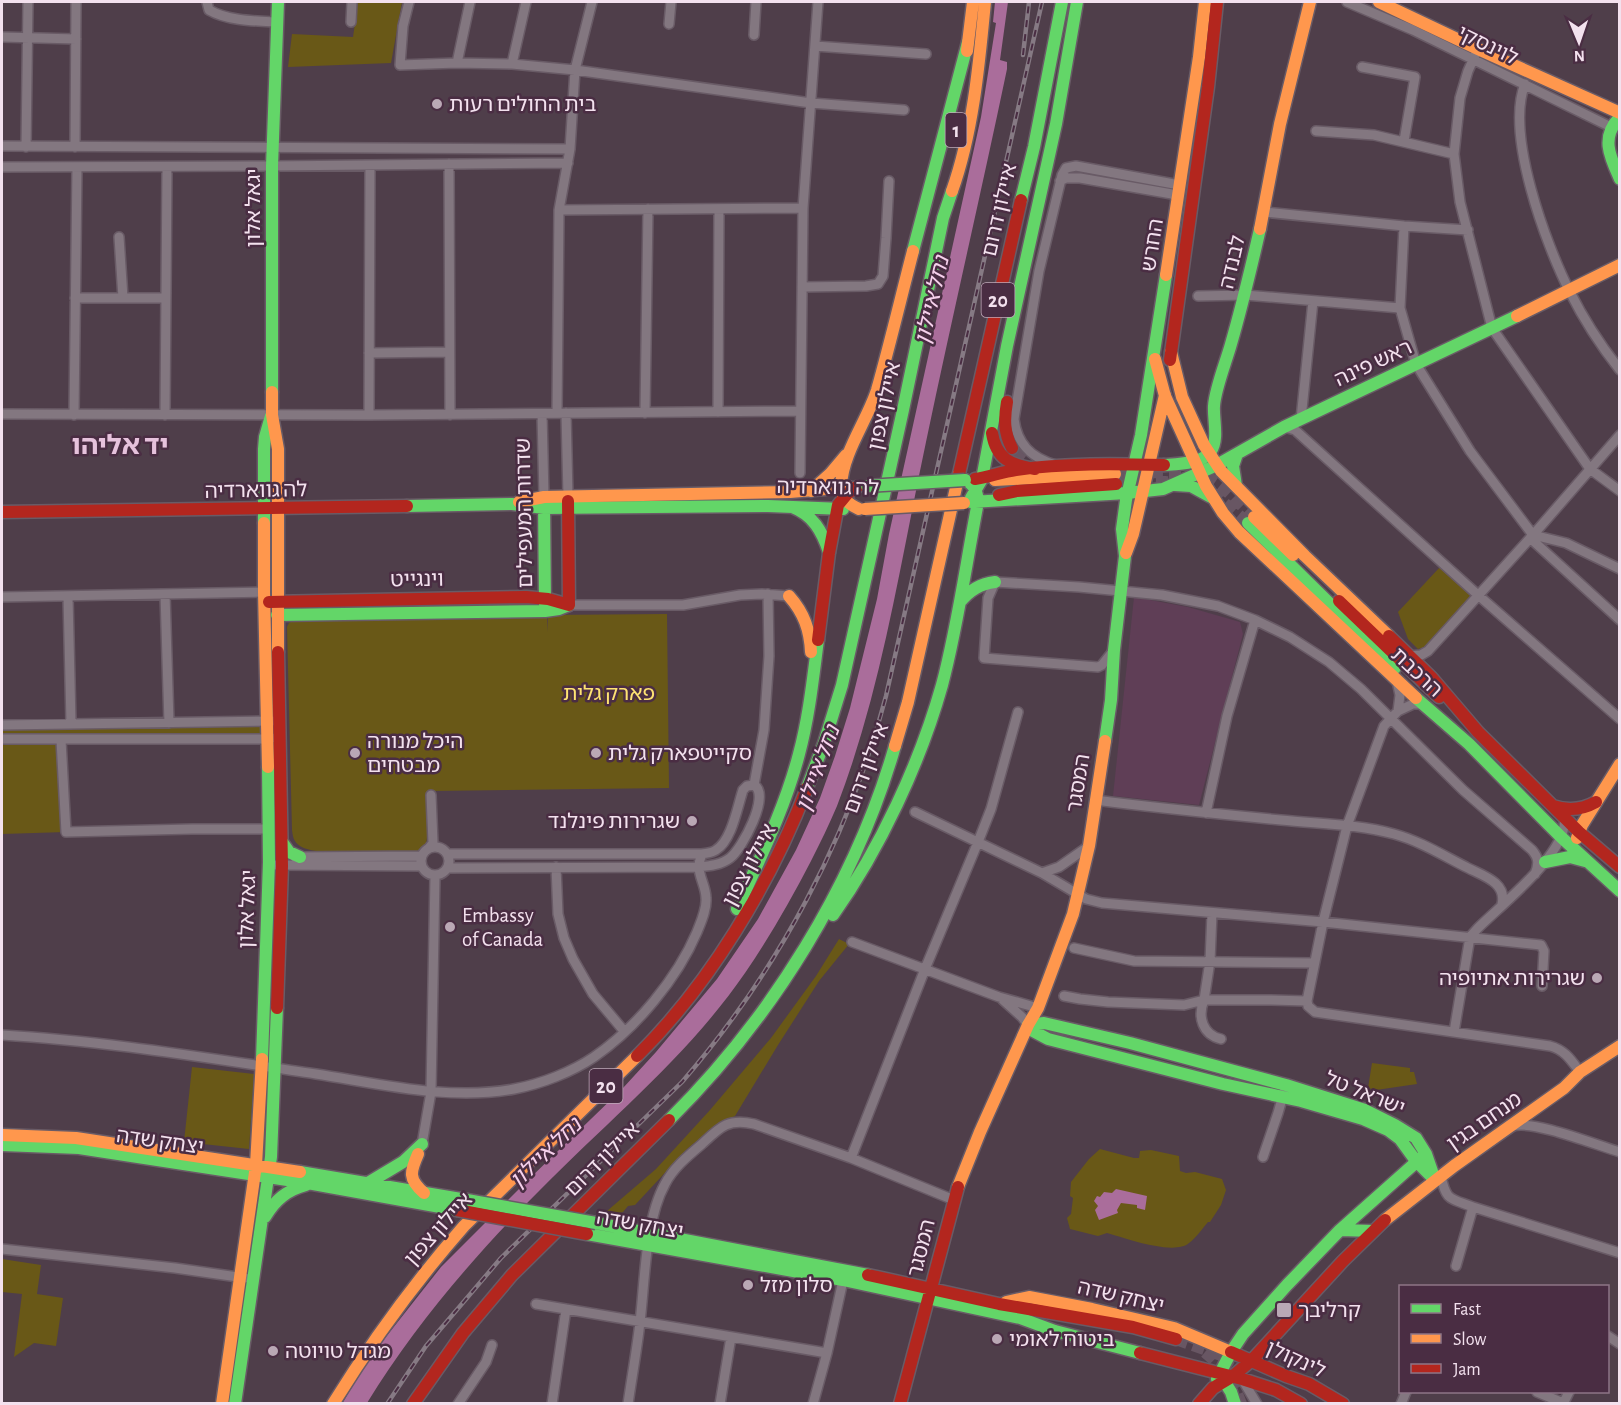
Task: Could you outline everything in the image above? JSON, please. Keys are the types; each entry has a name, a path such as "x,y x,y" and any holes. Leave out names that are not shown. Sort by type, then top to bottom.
{"main road":[{"name":"יגאל אלון","path":"222,1404 268,1067 282,861 277,615 278,448 272,415 272,166 278,2"},
{"name":"1","path":"943,218 973,2"},
{"name":"איילון צפון","path":"333,1404 388,1319 441,1251 674,1017 743,918 780,850 809,783 834,715 892,463 943,218 962,163 979,62 985,2"},
{"name":"איילון דרום","path":"413,1404 463,1332 498,1290 696,1093 737,1046 802,953 845,872 877,799 900,735 1034,147 1062,2"},
{"path":"1034,147 1069,2"},
{"path":"770,1000 853,886 921,750 935,708 948,661 1011,329 1072,42 1077,2"},
{"name":"החרש","path":"1127,493 1141,435 1178,204 1205,2"},
{"name":"החרש","path":"1144,486 1165,396 1208,87 1217,2"},
{"name":"לבנדה","path":"1213,460 1214,404 1245,296 1264,212 1280,124 1310,2"},
{"name":"לוינסקי","path":"1379,2 1475,54 1620,115"},
{"path":"709,969 784,802 805,732 843,477 876,392 968,42"},
{"path":"1620,115 1611,127 1608,138 1608,146 1620,179"},
{"path":"1012,448 1006,436 1005,417 1033,232"},
{"name":"ראש פינה","path":"1144,486 1169,487 1200,473 1213,460 1240,451 1284,427 1620,265"},
{"name":"הרכבת","path":"1153,352 1165,396 1189,462 1200,473 1211,497 1239,532 1422,704 1469,744 1561,837 1620,891"},
{"name":"הרכבת","path":"1171,352 1182,397 1213,460 1305,556 1431,677 1478,732 1564,818 1620,867"},
{"name":"יגאל אלון","path":"235,1404 263,1221 272,1144 268,1067 268,739 264,592 264,449 272,415"},
{"path":"992,425 993,441 1000,456 1035,469"},
{"path":"1215,432 1220,442 1228,448 1240,451 1233,466 1236,486"},
{"path":"1114,474 1141,435"},
{"path":"811,491 830,474 857,436"},
{"path":"979,490 1004,494 1114,474 1135,465 1213,460"},
{"path":"979,490 1098,495 1127,493 1189,462"},
{"path":"979,490 1003,472 1064,467 1114,474"},
{"path":"979,490 1020,479 1114,474"},
{"name":"לה גווארדיה","path":"2,512 298,509 544,502 862,509 964,503 979,490 964,480 862,487 842,493 811,491 568,502"},
{"name":"המסגר","path":"900,1404 954,1200 980,1132 1028,1025 1038,1008 1073,914 1089,846 1111,700 1114,650 1125,556 1133,534 1144,486"},
{"path":"1135,520 1144,506 1169,487 1191,486 1211,497"},
{"path":"264,492 259,500 247,509 259,518 265,530"},
{"path":"842,493 850,504 862,509"},
{"name":"המסגר","path":"1125,556 1122,529 1127,493"},
{"path":"1098,495 1108,498 1113,503 1120,515 1122,529"},
{"name":"שדרות המעפילים","path":"544,502 545,611"},
{"name":"שדרות המעפילים","path":"568,502 569,605"},
{"path":"792,507 805,512 813,520 830,553"},
{"path":"279,533 286,518 298,509"},
{"path":"1469,744 1251,520 1478,732"},
{"path":"959,603 968,592 979,585 995,582"},
{"path":"789,596 800,608 807,626 813,683"},
{"name":"וינגייט","path":"265,605 277,601 544,597 569,605"},
{"name":"וינגייט","path":"277,615 545,611 569,605"},
{"path":"1579,854 1577,842 1579,832 1620,764"},
{"path":"1552,805 1581,809 1597,801"},
{"path":"282,842 290,853 300,857"},
{"path":"1545,862 1573,857 1588,863"},
{"path":"1038,1008 1039,1016 1044,1023"},
{"name":"ישראל טל","path":"1028,1025 1044,1023 1130,1043 1284,1091 1347,1114 1388,1130 1421,1158 1438,1178"},
{"name":"ישראל טל","path":"1028,1025 1048,1040 1223,1084 1284,1091"},
{"name":"מנחם בגין","path":"1198,1404 1213,1388 1252,1360 1382,1222 1438,1178 1564,1088 1580,1072 1620,1046"},
{"name":"יצחק שדה","path":"2,1135 76,1138 255,1169 313,1184 648,1245 841,1274"},
{"path":"272,1144 276,1153 283,1159 296,1166 332,1177"},
{"path":"368,1183 398,1167 410,1158 422,1144"},
{"path":"422,1144 411,1178 424,1193"},
{"name":"יצחק שדה","path":"2,1145 79,1148 255,1169"},
{"name":"מנחם בגין","path":"1230,1377 1231,1352 1243,1334 1324,1245 1421,1158"},
{"name":"יצחק שדה","path":"269,1172 332,1177 651,1232 930,1293 1133,1327 1176,1339"},
{"path":"263,1221 274,1203 286,1192 298,1186 313,1184"},
{"path":"1340,1230 1373,1231"},
{"name":"יצחק שדה","path":"930,1293 1020,1318 1055,1331 1230,1377"},
{"name":"יצחק שדה","path":"999,1304 1029,1297 1084,1307 1174,1328 1231,1352"},
{"name":"יצחק שדה","path":"1020,1318 1099,1321"},
{"name":"לינקולן","path":"1231,1352 1309,1384 1343,1404"},
{"path":"1230,1377 1235,1404"},
{"name":"לינקולן","path":"1230,1377 1276,1390 1301,1404"},
{"path":"1297,1386 1328,1404"}],"street":[{"path":"26,147 28,2"},
{"path":"75,147 76,2"},
{"path":"207,2 209,10 220,15 251,21 277,22"},
{"path":"351,22 352,2"},
{"path":"409,2 403,26 400,65 512,64 575,70 811,103 904,110"},
{"path":"457,63 470,2"},
{"path":"512,64 526,2"},
{"name":"שדרות המעפילים","path":"568,502 561,413 559,210 570,149 575,70 592,2"},
{"path":"669,24 672,2"},
{"path":"754,35 756,2"},
{"path":"800,472 803,208 818,2"},
{"name":"לוינסקי","path":"1347,2 1475,54 1525,84 1611,127"},
{"path":"2,37 76,39"},
{"path":"815,46 926,54"},
{"path":"1475,54 1460,98 1454,154 1460,202 1492,328 1590,469 1620,492"},
{"path":"1362,67 1415,77 1404,141"},
{"path":"1525,84 1520,102 1521,138 1541,222 1569,291 1603,348 1620,370"},
{"path":"1316,131 1374,135 1454,154"},
{"path":"2,146 570,149"},
{"path":"2,167 568,163"},
{"path":"448,164 450,414"},
{"path":"369,415 370,165"},
{"path":"1064,467 1051,464 1023,446 1017,434 1014,419 1039,271 1063,171 1076,166 1174,184 1182,178"},
{"path":"74,415 77,167"},
{"path":"165,415 167,167"},
{"path":"1060,181 1066,178 1080,178 1172,194 1177,198 1178,204"},
{"path":"802,287 878,284 883,276 889,181"},
{"path":"559,210 803,208"},
{"path":"645,413 648,209"},
{"path":"718,412 720,209"},
{"path":"1264,212 1468,230"},
{"path":"1404,226 1400,308 1416,364 1470,451 1532,536 1620,620"},
{"path":"119,237 123,298"},
{"path":"1198,296 1245,296 1400,308"},
{"path":"75,298 166,298"},
{"path":"1301,419 1313,301"},
{"path":"369,353 449,352"},
{"path":"2,414 369,415 800,411"},
{"name":"שדרות המעפילים","path":"542,414 544,502"},
{"path":"1284,427 1295,430 1620,720"},
{"path":"1410,656 1425,653 1620,435"},
{"path":"1532,536 1566,543 1620,569"},
{"path":"1114,650 1102,665 1098,666 984,658 988,598 995,582 1120,590 1208,603 1238,612 1290,637 1329,662 1361,689 1473,799 1536,855 1538,864 1535,874"},
{"path":"2,597 264,592"},
{"path":"165,594 169,723"},
{"path":"754,785 764,730 769,656 768,594"},
{"name":"וינגייט","path":"569,605 683,605 724,597 768,594 789,596"},
{"path":"68,597 71,723"},
{"path":"1206,813 1222,734 1255,620"},
{"path":"1396,680 1400,695 1398,711"},
{"path":"1422,704 1413,704 1398,711 1384,726 1347,826 1323,921 1307,1001 1308,1006 1315,1012 1556,1047 1567,1055 1580,1072"},
{"path":"851,1158 991,809 1018,712"},
{"path":"2,724 267,720 275,723 280,729 268,739 2,739"},
{"path":"61,740 66,832 268,829"},
{"path":"429,848 434,847 445,852 702,854 712,852 723,845 731,829 743,790 747,786 754,785"},
{"path":"447,868 699,867 725,862 738,850 759,802 759,790 754,785"},
{"path":"421,861 433,843 431,795"},
{"path":"1095,800 1347,826 1394,834 1495,882 1502,891 1502,904"},
{"path":"915,812 1042,873 1086,899 1102,903 1323,921 1541,945 1544,951 1542,986"},
{"path":"421,861 426,873 435,876 444,872 449,864 436,832 432,814"},
{"path":"1454,1032 1470,937 1545,862 1561,837 1564,818"},
{"path":"1042,873 1059,867 1089,846"},
{"path":"2,1035 112,1045 431,1092 516,1089 548,1079 593,1058 646,1011 682,962 697,933 706,903 705,886 699,867 702,854"},
{"path":"282,861 300,857 421,861"},
{"path":"268,861 421,861"},
{"path":"556,867 558,914 564,938 592,994 624,1031"},
{"path":"422,1144 431,1092 435,876"},
{"path":"1212,913 1210,961 1201,1013 1202,1026 1215,1038 1221,1039"},
{"path":"852,942 999,997 1038,1008"},
{"path":"1074,948 1134,961 1314,963"},
{"path":"1064,996 1108,1002 1184,1005 1204,1000 1307,1001"},
{"path":"999,997 1028,1025"},
{"path":"1263,1157 1284,1091"},
{"path":"628,1404 648,1245 658,1200 670,1176 713,1133 733,1122 742,1121 764,1127 851,1158 954,1200"},
{"path":"1505,1129 1518,1124 1532,1125 1620,1152"},
{"path":"1438,1178 1446,1194 1473,1208 1620,1253"},
{"path":"1456,1266 1473,1208"},
{"path":"2,1249 123,1262 254,1280"},
{"path":"813,1404 827,1353 841,1274"},
{"path":"536,1304 827,1353"},
{"path":"552,1404 566,1309"},
{"path":"720,1404 731,1337"},
{"path":"458,1404 486,1362 492,1345"},
{"path":"1230,1377 1257,1404"},
{"path":"1539,1393 1563,1403"}],"shaded area":[{"path":"995,2 1008,2 1000,60 1007,62 1007,69 936,395 889,626 853,762 828,827 796,890 763,946 723,1003 699,1032 540,1190 469,1265 405,1346 367,1403 342,1404 367,1361 441,1267 623,1088 717,979 758,919 796,850 820,798 835,756 850,708 877,599 889,534 981,117 996,23 993,22"},
{"path":"1134,597 1188,607 1240,622 1243,634 1199,805 1113,796"},
{"path":"1116,1189 1147,1196 1145,1210 1137,1208 1137,1205 1121,1203 1117,1210 1118,1213 1099,1220 1095,1210 1098,1206 1094,1201 1104,1192 1112,1193"}],"green space":[{"path":"358,2 402,2 391,63 288,67 292,34 353,37"},
{"path":"1440,567 1473,595 1425,647 1418,649 1408,639 1398,612"},
{"name":"היכל מנורה מבטחים","path":"667,614 669,788 429,791 426,843 417,851 322,852 309,850 295,841 292,830 287,627 289,623 294,620 547,617 548,632 548,615"},
{"path":"263,723 263,737 2,737 2,726"},
{"path":"2,741 61,743 66,832 2,834"},
{"path":"839,939 849,944 819,981 735,1116 719,1123 687,1149 635,1205 628,1206 623,1212 607,1211 656,1169 710,1110 771,1038 816,976"},
{"path":"1372,1063 1410,1068 1410,1072 1414,1072 1417,1084 1376,1090 1368,1088"},
{"path":"192,1067 254,1074 249,1149 184,1142"},
{"path":"1100,1149 1134,1158 1139,1158 1140,1151 1151,1150 1179,1156 1180,1171 1195,1172 1222,1179 1226,1190 1221,1205 1197,1236 1182,1247 1161,1247 1107,1233 1098,1236 1070,1229 1067,1218 1071,1214 1073,1198 1070,1196 1071,1182"},
{"path":"2,1259 41,1265 37,1294 63,1298 56,1346 34,1343 14,1357 22,1294 2,1292"}],"tunnel":[{"path":"1012,448 1030,461 1045,466"},
{"path":"1115,474 1165,472 1203,476 1223,488 1254,517"},
{"path":"1120,484 1151,481 1180,483"},
{"path":"1211,492 1248,523"},
{"path":"1176,1339 1235,1360"},
{"path":"1205,1352 1226,1375 1241,1404"}],"railway":[{"path":"1023,55 1029,2"},
{"path":"387,1404 426,1346 501,1258 682,1082 717,1039 779,949 831,851 871,749 886,696 1042,2"}],"traffic: fast":[{"path":"272,392 272,166 278,2"},
{"path":"1021,200 1034,147 1062,2"},
{"path":"971,498 982,479 1007,346 1056,124 1077,2"},
{"path":"913,251 968,42"},
{"path":"1620,117 1610,132 1609,140 1610,155 1620,179"},
{"path":"807,788 842,685 943,218 952,191"},
{"path":"1164,465 1196,461 1211,451 1215,435 1216,392 1239,315 1260,229"},
{"path":"1105,741 1125,556 1122,529 1126,500 1141,435 1166,275"},
{"path":"971,502 1163,489 1217,465 1284,427 1517,316"},
{"path":"264,523 264,449 271,416"},
{"path":"1236,486 1233,466 1237,454"},
{"path":"833,915 882,834 910,775 933,715 948,662 978,502 975,489 965,480"},
{"path":"867,486 965,480"},
{"path":"1175,485 1191,486 1211,497"},
{"path":"544,501 545,604"},
{"path":"407,506 512,504 544,508 768,506 843,509"},
{"path":"792,507 806,514 816,525 829,552"},
{"path":"1248,523 1395,668"},
{"path":"960,602 976,588 995,582"},
{"path":"277,615 545,611 569,605"},
{"path":"737,909 787,794 805,726 818,640"},
{"path":"1416,698 1469,744 1561,837 1620,891"},
{"path":"669,1120 742,1038 775,994 805,947 833,899 857,849 878,798 895,746"},
{"path":"262,1059 269,862 268,767"},
{"path":"282,842 289,852 300,857"},
{"path":"1545,862 1570,857 1585,861"},
{"path":"235,1404 271,1157 277,1008"},
{"path":"1028,1025 1044,1023 1130,1043 1286,1085 1365,1110 1416,1138 1426,1154 1435,1180"},
{"path":"1028,1025 1033,1031 1048,1039 1223,1084 1301,1101 1363,1119 1388,1130 1400,1139 1416,1161 1432,1177"},
{"path":"368,1183 403,1162 422,1144"},
{"path":"2,1145 79,1148 313,1184 457,1210"},
{"path":"1217,1379 1243,1334 1287,1285 1340,1230 1422,1157"},
{"path":"300,1172 467,1200"},
{"path":"265,1217 282,1196 306,1185"},
{"path":"467,1200 596,1223"},
{"path":"596,1223 868,1275"},
{"path":"1340,1230 1373,1231"},
{"path":"587,1234 843,1280 1020,1318 1055,1331 1140,1353"},
{"path":"1221,1376 1235,1404"}],"traffic: slow":[{"path":"967,51 973,2"},
{"path":"952,191 970,122 985,2"},
{"path":"1166,275 1199,57 1205,2"},
{"path":"1260,229 1280,124 1310,2"},
{"path":"1379,2 1620,113"},
{"path":"859,509 848,503 844,497 841,490 843,473 877,390 913,251"},
{"path":"1517,316 1620,265"},
{"path":"1171,352 1182,397 1204,445 1221,471 1389,636"},
{"path":"1155,359 1165,396 1206,486 1223,513 1239,532 1416,698"},
{"path":"272,392 272,415 278,449 278,652"},
{"path":"1126,553 1133,534 1165,395"},
{"path":"811,491 846,455"},
{"path":"895,746 908,702 959,474"},
{"path":"995,480 1115,474"},
{"path":"519,502 544,497 790,492 849,487"},
{"path":"865,509 964,503"},
{"path":"1254,517 1293,555"},
{"path":"264,523 268,767"},
{"path":"789,596 805,622 811,652"},
{"path":"958,1187 980,1132 1028,1025 1038,1008 1073,914 1089,846 1105,741"},
{"path":"1577,838 1582,825 1620,764"},
{"path":"1385,1220 1454,1166 1564,1088 1580,1072 1620,1046"},
{"path":"333,1404 395,1312 464,1226 637,1056"},
{"path":"222,1404 256,1165 262,1059"},
{"path":"2,1135 76,1138 300,1172"},
{"path":"418,1154 412,1175 415,1184 424,1193"},
{"path":"1006,1302 1029,1297 1092,1309 1174,1328 1231,1352"}],"traffic: jam":[{"path":"1170,360 1208,87 1217,2"},
{"path":"959,474 1021,200"},
{"path":"1007,402 1005,426 1012,448"},
{"path":"992,433 1001,455 1012,463 1035,469"},
{"path":"975,479 1016,470 1053,466 1164,465"},
{"path":"999,495 1017,491 1116,484"},
{"path":"818,640 829,553 838,505 848,493 857,487"},
{"path":"568,501 569,605"},
{"path":"2,512 407,506"},
{"path":"269,602 526,597 548,599 569,605"},
{"path":"1339,601 1439,697"},
{"path":"1389,636 1431,677 1478,732 1579,832 1620,867"},
{"path":"277,1008 282,866 278,652"},
{"path":"637,1056 689,997 736,931 775,860 807,788"},
{"path":"1553,806 1575,809 1596,802"},
{"path":"413,1404 463,1333 512,1275 669,1120"},
{"path":"900,1404 958,1187"},
{"path":"457,1210 587,1234"},
{"path":"1199,1404 1213,1388 1233,1376 1252,1360 1343,1261 1385,1220"},
{"path":"868,1275 999,1304 1133,1327 1176,1339"},
{"path":"1231,1352 1309,1384 1343,1404"},
{"path":"1140,1353 1242,1379 1276,1390 1301,1404"}],"place":[{"name":"בית החולים רעות","path":"437,104"},
{"name":"היכל מנורה מבטחים","path":"355,753"},
{"name":"סקייטפארק גלית","path":"596,753"},
{"name":"שגרירות פינלנד","path":"692,821"},
{"name":"Embassy of Canada","path":"450,927"},
{"name":"שגרירות אתיופיה","path":"1597,978"},
{"name":"סלון מזל","path":"748,1285"},
{"name":"קרליבך","path":"1284,1310"},
{"name":"ביטוח לאומי","path":"997,1339"},
{"name":"מגדל טויוטה","path":"273,1351"}],"district":[{"name":"יד אליהו","path":"120,445"}],"water label":[{"name":"נחל איילון","path":"931,300"},
{"name":"נחל איילון","path":"817,768"},
{"name":"נחל איילון","path":"545,1152"}],"park label":[{"name":"פארק גלית","path":"609,693"}]}
